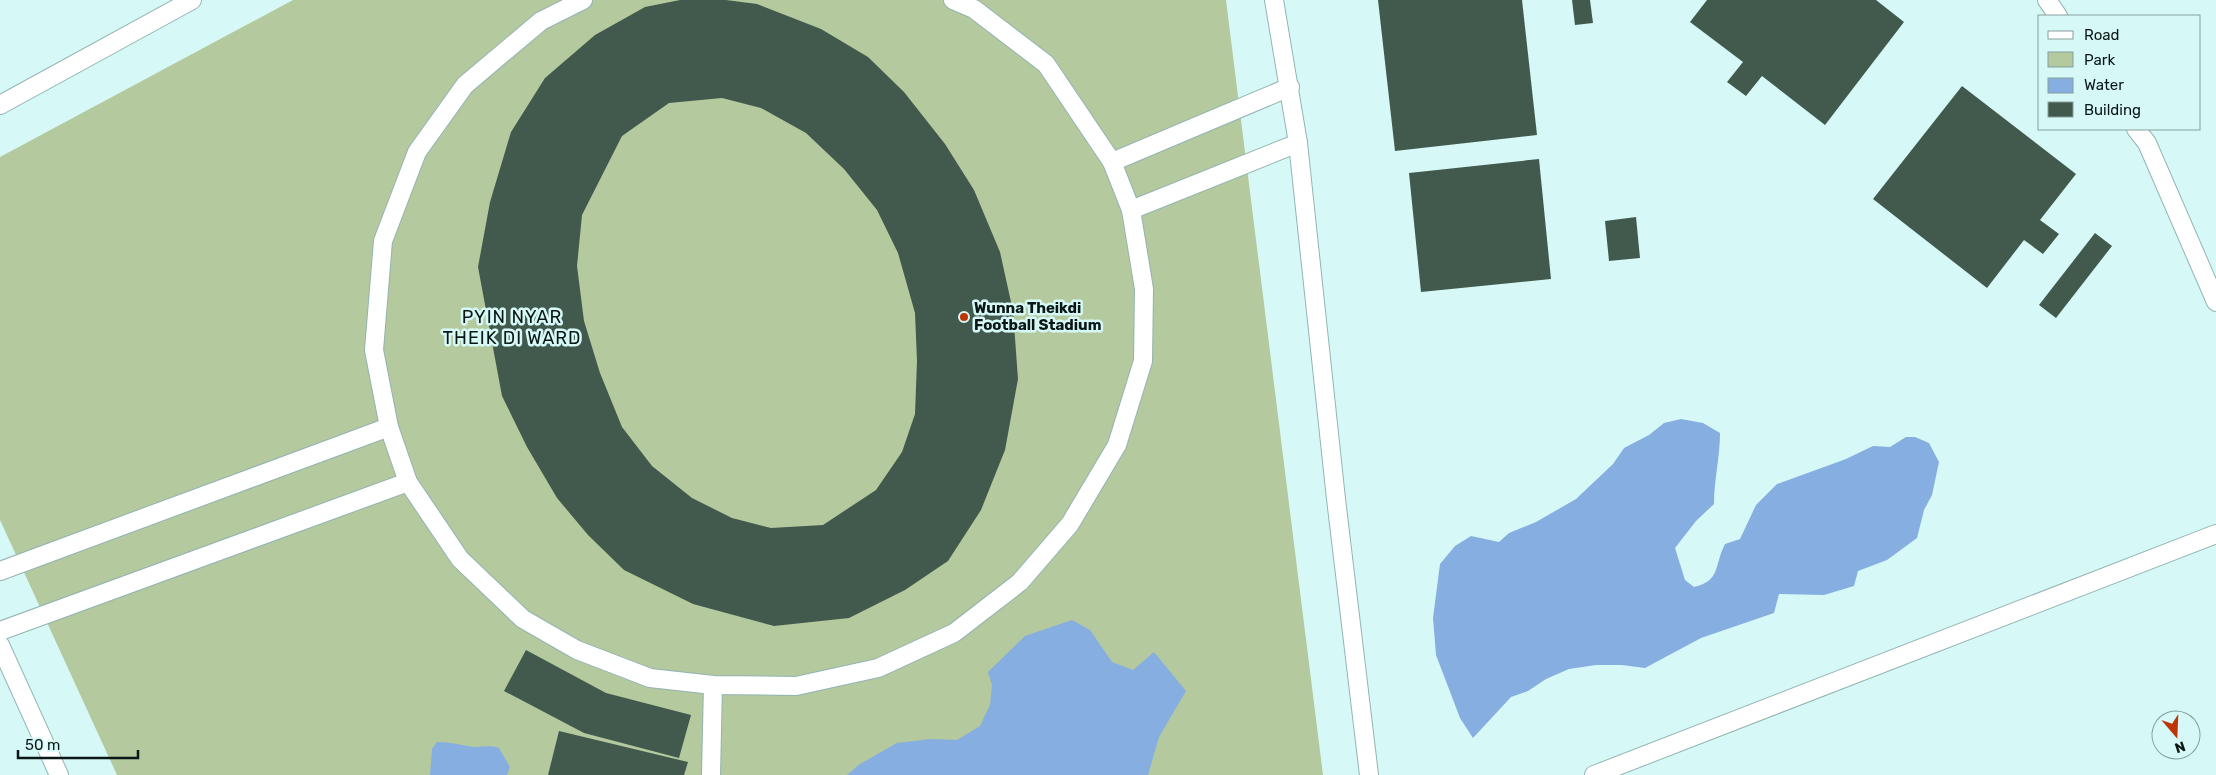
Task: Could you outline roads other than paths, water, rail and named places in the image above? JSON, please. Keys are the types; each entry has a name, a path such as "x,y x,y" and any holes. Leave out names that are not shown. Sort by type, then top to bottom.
{"street":[{"path":"0,106 192,0"},
{"path":"583,0 541,21 465,85 417,152 383,241 374,350 389,427 408,482 460,559 523,619 577,650 650,678 713,685 796,686 878,668 954,633 1020,582 1070,524 1117,445 1143,361 1144,289 1132,210 1112,162 1046,64 974,9 953,0"},
{"path":"1274,0 1298,143 1335,489 1369,775"},
{"path":"2047,0 2057,15"},
{"path":"1112,162 1290,87"},
{"path":"2137,130 2146,143 2216,302"},
{"path":"1132,210 1298,143"},
{"path":"0,571 389,427"},
{"path":"0,631 408,482"},
{"path":"1594,775 2216,534"},
{"path":"0,645 59,775"},
{"path":"711,775 713,685"}],"water":[{"path":"1681,419 1703,423 1720,433 1714,504 1696,521 1675,548 1685,580 1694,587 1709,581 1716,571 1725,544 1740,539 1756,505 1777,484 1846,459 1873,446 1890,447 1906,437 1915,437 1929,443 1939,462 1932,495 1924,510 1917,538 1887,560 1858,571 1854,586 1824,595 1779,594 1774,613 1701,638 1645,668 1622,665 1596,665 1569,669 1546,679 1528,691 1511,697 1473,738 1460,718 1436,655 1433,618 1440,564 1455,546 1471,536 1499,542 1509,533 1536,522 1576,499 1613,464 1624,448 1649,435 1664,423"},
{"path":"1072,620 1090,630 1112,662 1133,670 1154,652 1186,691 1159,737 1148,775 847,775 860,764 897,743 931,739 957,740 980,726 990,705 992,685 988,672 1025,636"},
{"path":"437,742 499,748 510,767 507,775 430,775 432,749"}],"place":[{"name":"Wunna Theikdi Football Stadium","path":"964,317"}],"district":[{"name":"PYIN NYAR THEIK DI WARD","path":"512,327"}]}
